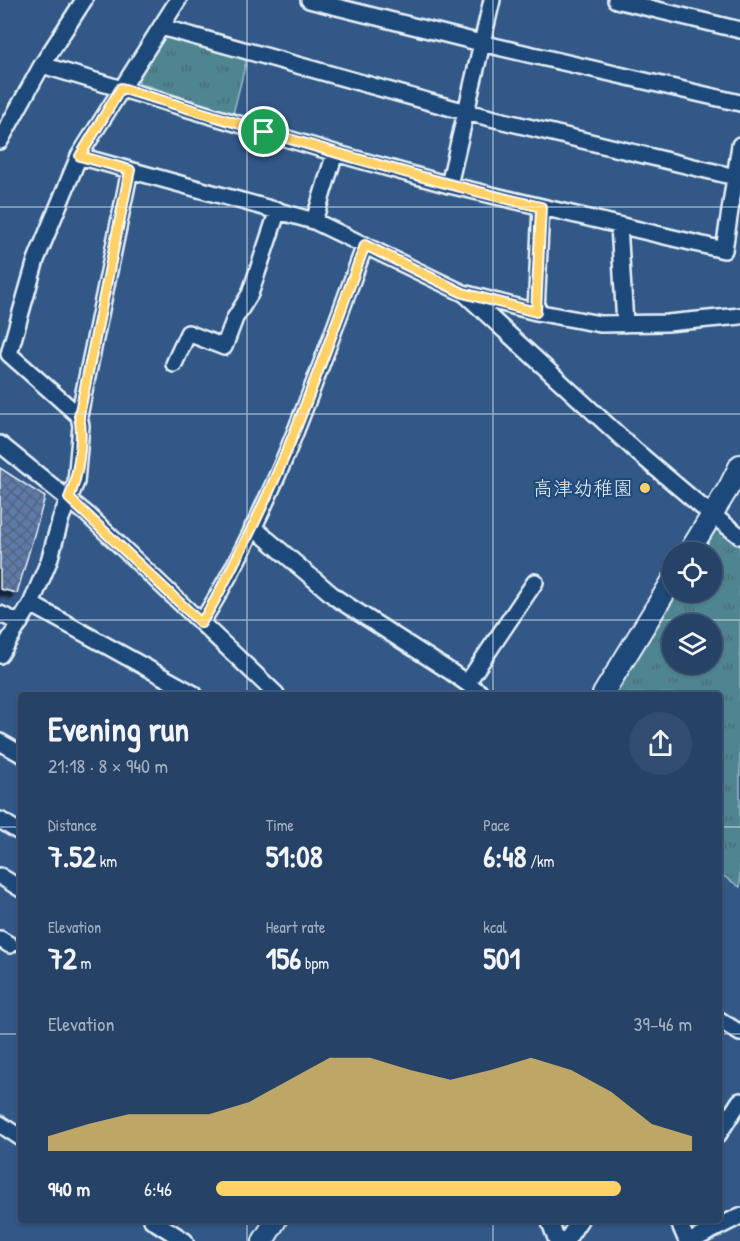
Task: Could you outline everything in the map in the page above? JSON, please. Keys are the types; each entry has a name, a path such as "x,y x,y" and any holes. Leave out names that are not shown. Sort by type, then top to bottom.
{"main road":[{"path":"695,542 740,465"},
{"path":"604,692 662,597"},
{"path":"263,1241 274,1223"}],"street":[{"path":"0,141 42,65 84,0"},
{"path":"79,416 9,354 40,252 80,156 178,0"},
{"path":"309,0 481,43 740,103"},
{"path":"449,185 492,0"},
{"path":"616,0 680,7 740,30"},
{"path":"161,27 466,112 735,177"},
{"path":"42,65 449,185 724,250 740,145"},
{"path":"315,221 335,153"},
{"path":"80,156 315,221 463,293 536,312 600,324 710,320 740,316"},
{"path":"0,655 31,604 49,561 75,482 81,426 79,416 130,170"},
{"path":"536,312 541,207"},
{"path":"174,364 188,333 224,347 235,318 250,294 278,210"},
{"path":"619,225 625,324"},
{"path":"201,623 253,527 301,416 365,245"},
{"path":"463,293 629,445 740,536"},
{"path":"0,444 69,498 274,692"},
{"path":"253,527 336,598 479,692"},
{"path":"467,683 536,582"},
{"path":"31,604 190,692"},
{"path":"0,614 20,623"},
{"path":"0,742 18,752"},
{"path":"0,820 18,830"},
{"path":"0,876 18,887"},
{"path":"722,1022 740,1033"},
{"path":"722,1129 740,1101"},
{"path":"0,1124 18,1136"},
{"path":"680,1223 689,1241 740,1216"},
{"path":"157,1223 185,1241"},
{"path":"550,1223 557,1241"},
{"path":"566,1241 578,1223"}],"green space":[{"path":"163,35 247,58 233,114 133,81"},
{"path":"719,525 740,542 740,887 722,875 722,692 616,692 662,617 662,674 722,674 722,614 664,614 671,602 722,602 722,542 708,542"}],"building":[{"path":"0,468 45,497 17,593 0,589"}],"place":[{"name":"高津幼稚園","path":"645,488"}],"route":[{"path":"121,88 264,132 449,185 541,207 536,312 463,293 365,245 301,416 273,482 253,527 201,623 69,498 75,482 81,426 79,416 130,170 80,156 121,88"}]}
